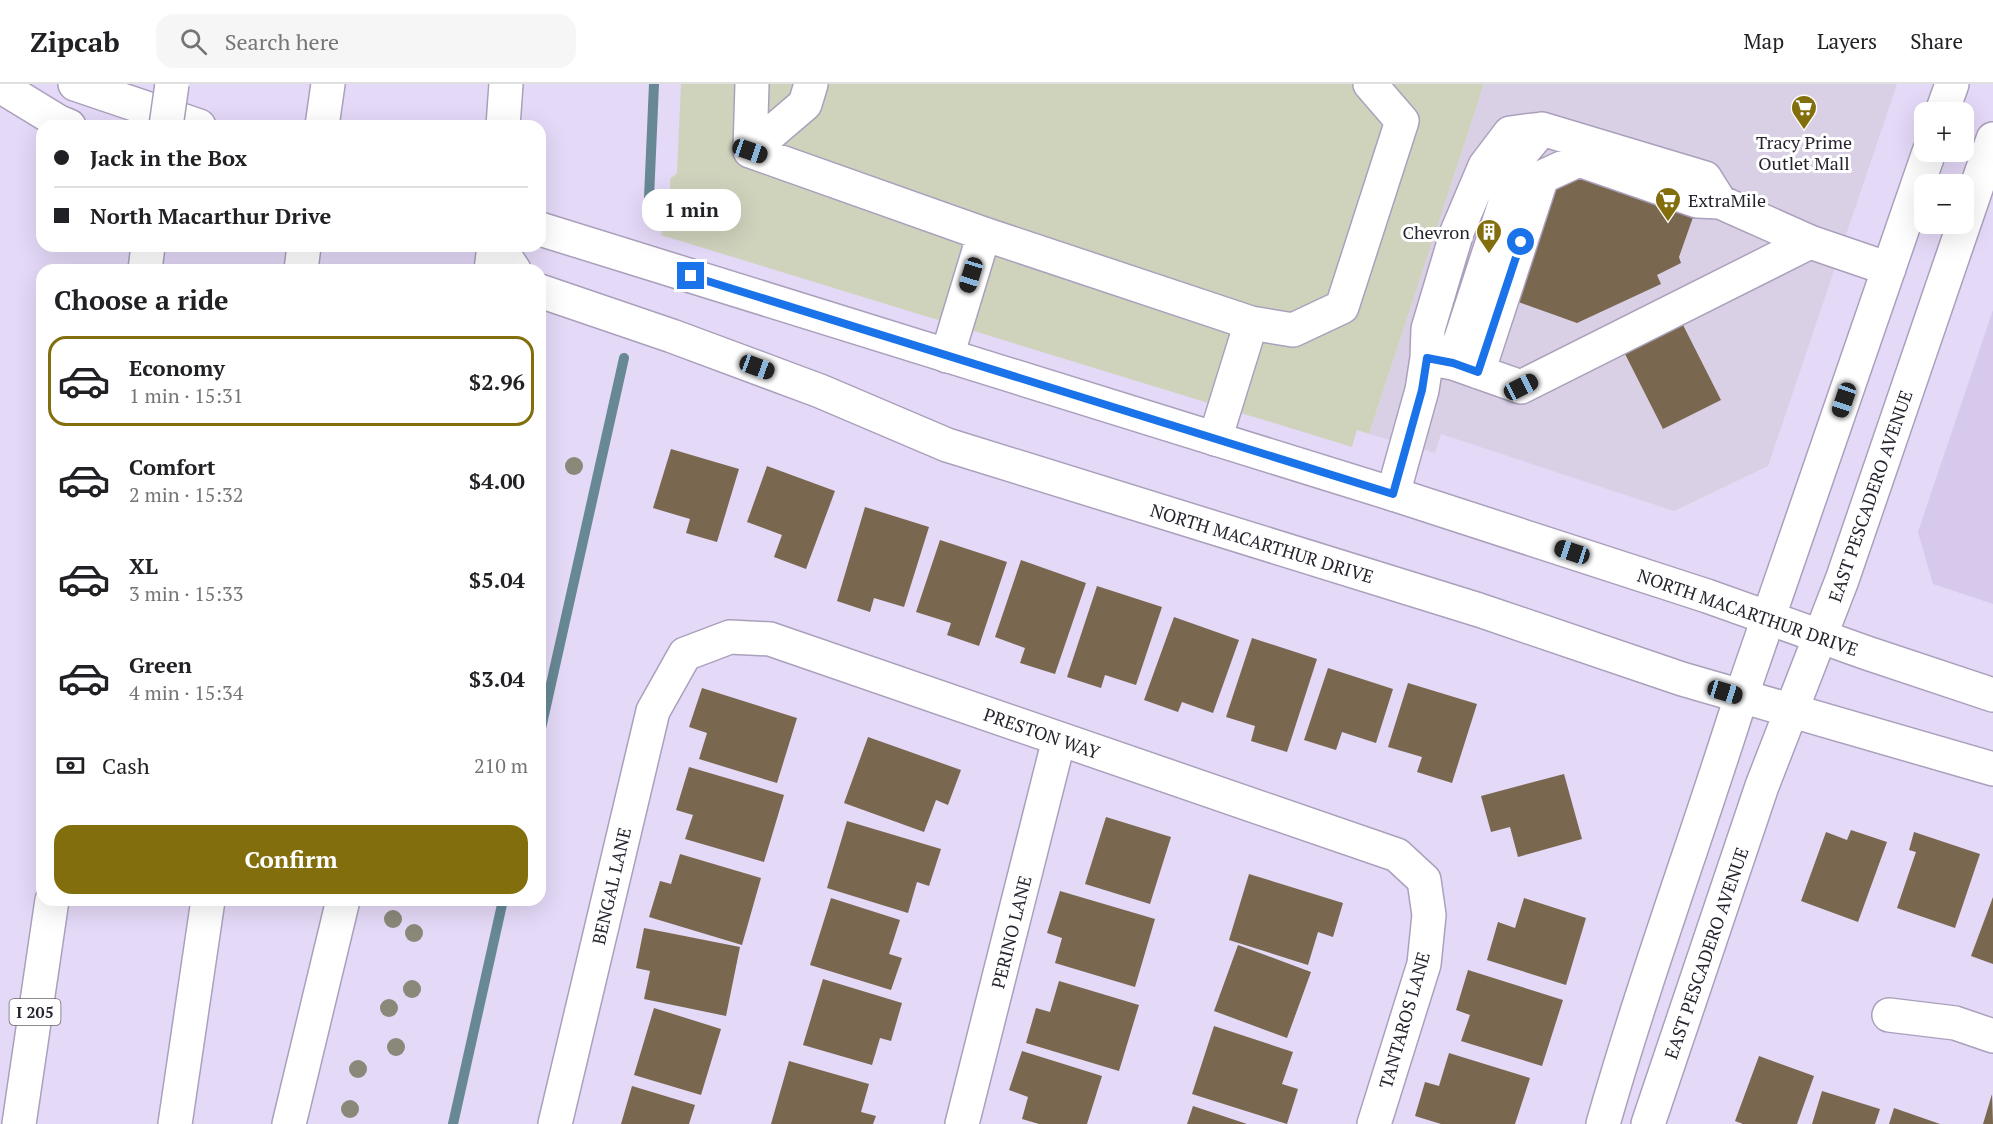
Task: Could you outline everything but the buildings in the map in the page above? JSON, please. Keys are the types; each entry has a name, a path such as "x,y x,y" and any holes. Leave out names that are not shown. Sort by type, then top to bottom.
{"main road":[{"path":"75,84 181,120"},
{"path":"167,120 172,84"},
{"path":"323,120 328,84"},
{"path":"503,120 506,84"},
{"path":"750,151 752,84"},
{"path":"750,151 805,104 811,84"},
{"path":"750,151 984,234 1251,323 1293,330 1342,307 1402,121 1370,84"},
{"path":"1946,102 1952,84"},
{"path":"0,86 56,120"},
{"path":"1453,364 1521,154 1542,129 1705,178 1720,202"},
{"name":"EAST PESCADERO AVENUE","path":"1648,1124 1762,786 1842,580 1993,141"},
{"path":"1393,494 1422,390 1453,364 1542,177 1579,160 1696,201 1720,202 1810,242 1889,269"},
{"path":"1603,1124 1627,1039 1717,775 1741,697 1926,162"},
{"name":"NORTH MACARTHUR DRIVE","path":"546,231 1393,494 1768,617 1993,694"},
{"path":"947,356 984,234"},
{"path":"1453,364 1521,387 1810,242"},
{"name":"NORTH MACARTHUR DRIVE","path":"546,293 810,387 947,445 1479,610 1682,679 1993,769"},
{"path":"1215,439 1251,323"},
{"name":"PRESTON WAY","path":"685,654 730,637 770,639 1397,855"},
{"name":"BENGAL LANE","path":"555,1124 653,711 685,654"},
{"name":"PERINO LANE","path":"962,1124 1059,739"},
{"name":"TANTAROS LANE","path":"1374,1124 1424,964 1429,915 1424,879 1397,855"},
{"name":"I 205","path":"19,1124 51,906"},
{"path":"175,1124 207,906"},
{"path":"289,1124 342,906"},
{"path":"1889,1015 1955,1023 1993,1036"}],"shaded area":[{"path":"1484,84 1897,84 1768,466 1674,511 1441,434 1435,453 1369,434"},
{"path":"1993,310 1993,604 1933,584 1918,532"}],"green space":[{"path":"681,84 1484,84 1369,434 1357,430 1352,447 661,235 670,199 670,179 677,173"}],"waterway":[{"path":"649,198 654,84"},
{"path":"546,706 624,358"},
{"path":"453,1124 502,906"}],"place":[{"name":"Tracy Prime Outlet Mall","path":"1804,131"},
{"name":"ExtraMile","path":"1668,223"},
{"name":"Chevron","path":"1489,255"}],"route":[{"path":"691,276 1393,494 1422,390 1427,358 1453,363 1478,372 1521,242"}]}
